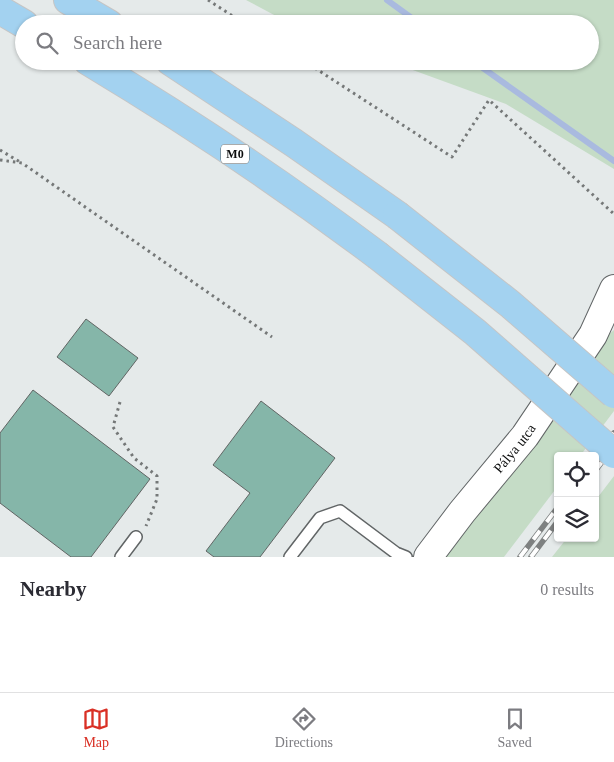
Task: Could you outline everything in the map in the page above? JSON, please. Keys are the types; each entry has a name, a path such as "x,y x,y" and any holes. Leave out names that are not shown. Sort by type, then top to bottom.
{"highway":[{"path":"68,0 93,15"},
{"path":"0,10 15,19"},
{"name":"M0","path":"103,70 214,139 377,255 475,332 614,454"},
{"path":"184,70 294,143 397,215 510,304 614,394"}],"street":[{"name":"Pálya utca","path":"428,557 462,512 526,436 604,327 614,289"}],"lane":[{"path":"290,557 320,518 340,511 396,553 406,557"},
{"path":"121,557 136,538"}],"path":[{"path":"208,0 231,15"},
{"path":"318,70 452,157 489,100 614,214"},
{"path":"0,150 22,163 272,337"},
{"path":"0,160 22,163"},
{"path":"120,402 113,427 134,458 157,476 157,499 147,524 136,538"}],"green space":[{"path":"246,0 614,0 614,169 506,104 413,70 599,70 599,15 274,15"},
{"path":"614,330 614,411 583,452 554,452 554,491 504,557 441,557 602,340"},
{"path":"614,476 614,557 552,557 564,542 599,542 599,496"}],"building":[{"path":"86,319 138,358 109,396 57,357"},
{"path":"33,390 150,479 91,557 71,557 0,503 0,433"},
{"path":"261,401 335,458 260,557 214,557 206,551 250,493 213,465"}],"waterway":[{"path":"387,0 408,15"},
{"path":"486,70 614,161"}],"railway":[{"path":"599,453 614,433"},
{"path":"599,466 614,446"},
{"path":"520,557 554,512"},
{"path":"531,557 554,526"}]}
